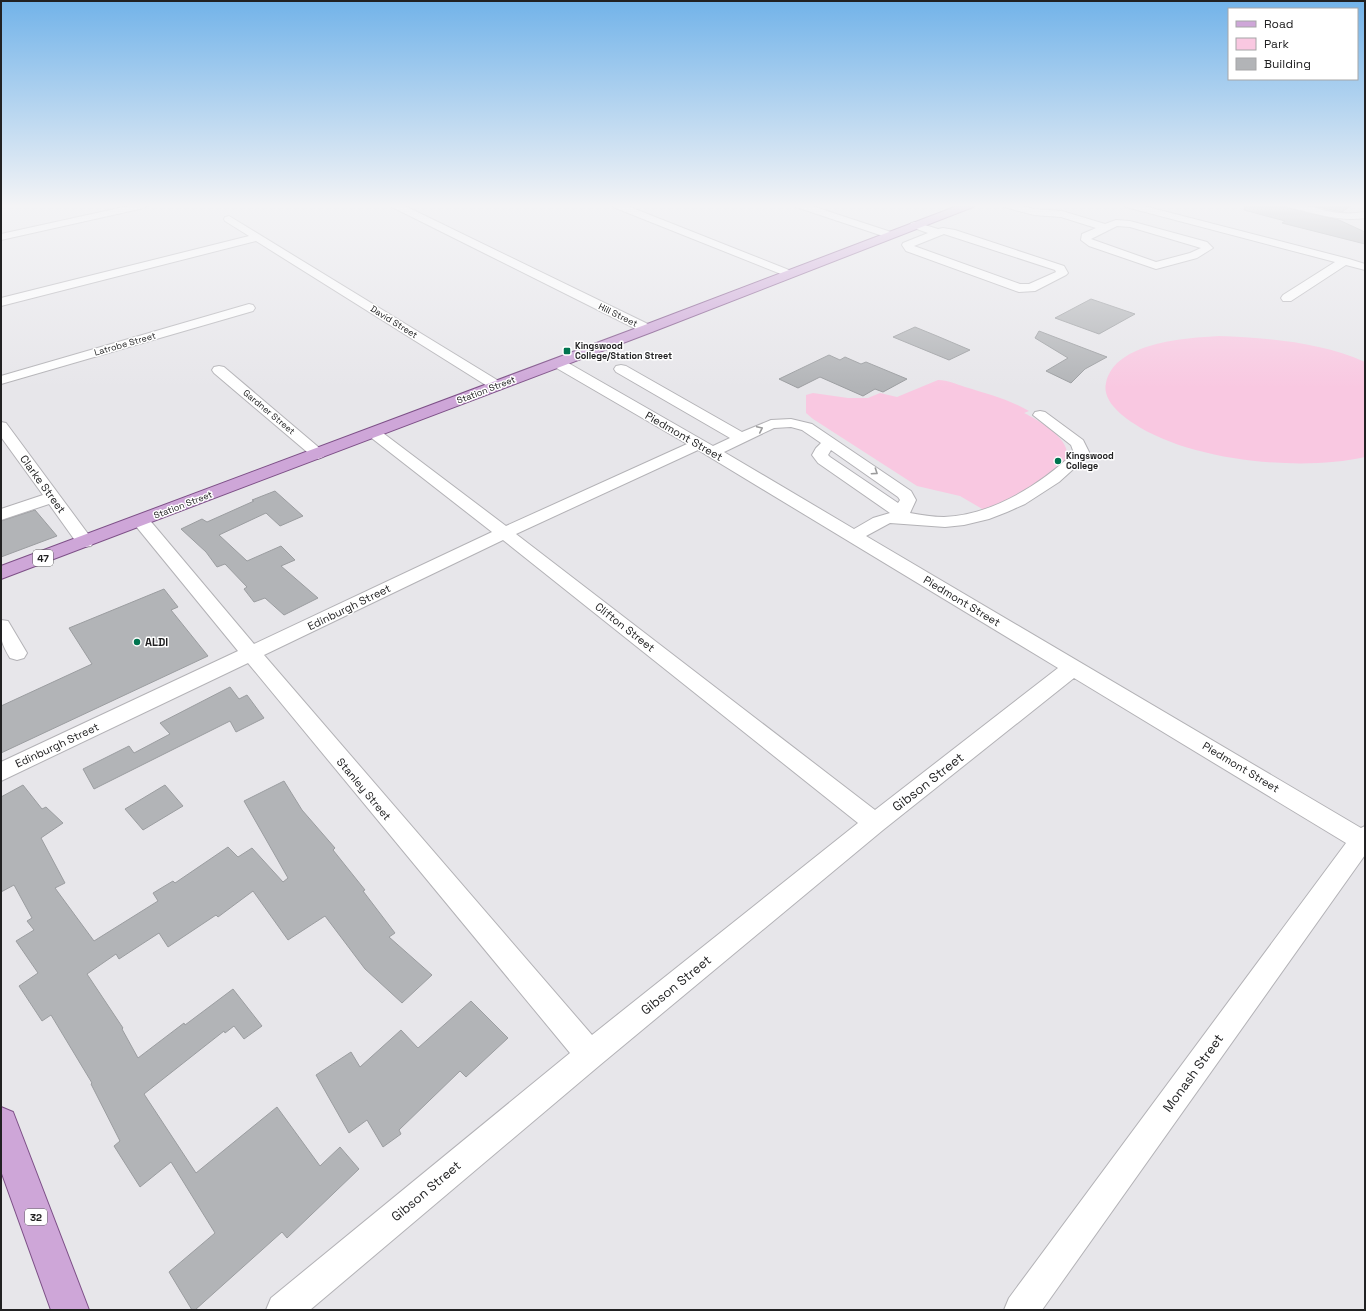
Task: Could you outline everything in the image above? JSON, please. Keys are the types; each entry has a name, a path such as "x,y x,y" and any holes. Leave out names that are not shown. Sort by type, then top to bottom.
{"main road":[{"name":"Station Street","path":"1,574 810,266"},
{"name":"32","path":"1,1124 70,1310"}],"street":[{"path":"1,302 143,266"},
{"name":"David Street","path":"305,266 497,386"},
{"name":"Hill Street","path":"521,266 647,329"},
{"path":"771,266 790,274"},
{"path":"960,266 1019,288 1031,288 1062,273 1060,268 1054,266"},
{"path":"1287,298 1337,266"},
{"name":"Latrobe Street","path":"1,380 249,308"},
{"name":"Piedmont Street","path":"558,363 706,448 1364,839"},
{"path":"621,369 742,438"},
{"name":"Gardner Street","path":"219,370 318,454"},
{"path":"852,536 887,518 900,516 946,522 988,514 1000,510 1065,471 1082,454 1078,443 1040,415"},
{"name":"Edinburgh Street","path":"1,772 504,533 706,448 742,438 771,424 791,423 807,427 831,442 821,451 820,454 824,460 900,516"},
{"name":"Clarke Street","path":"1,426 85,542"},
{"name":"Clifton Street","path":"374,433 875,824"},
{"path":"1,515 53,497"},
{"name":"Stanley Street","path":"141,521 251,654 590,1055"},
{"path":"1,626 17,653"},
{"name":"Gibson Street","path":"283,1310 590,1055 875,824 1074,668"},
{"name":"Monash Street","path":"1021,1310 1364,839"}],"green space":[{"path":"1219,336 1293,342 1348,355 1365,362 1365,457 1339,461 1278,463 1246,460 1214,454 1184,446 1156,436 1128,420 1110,401 1107,395 1106,383 1112,369 1123,359 1137,351 1153,345 1188,338"},
{"path":"938,380 949,381 998,397 1029,411 1024,413 1052,430 1064,443 1067,450 1067,457 1063,464 1044,480 1003,502 984,510 960,496 917,486 806,413 806,395 813,393 848,398 868,398 880,393 897,397"}],"building":[{"path":"1091,299 1135,314 1099,334 1055,318"},
{"path":"915,327 970,350 949,360 893,337"},
{"path":"1039,331 1107,357 1085,369 1071,383 1046,371 1068,358 1035,338"},
{"path":"829,355 840,360 845,357 861,364 866,362 907,379 883,392 875,389 863,396 820,377 798,388 779,379"},
{"path":"275,491 303,516 280,526 266,513 219,535 247,561 281,546 295,560 281,566 318,598 284,615 265,598 254,602 244,589 247,587 225,564 217,567 206,552 181,529 202,519 207,522 254,501 252,500"},
{"path":"35,510 57,536 1,557 1,521"},
{"name":"ALDI","path":"164,589 178,607 171,610 208,656 1,753 1,706 92,664 69,628"},
{"path":"230,687 239,699 247,695 264,718 236,732 230,721 94,789 83,769 129,746 134,753 170,734 160,723"},
{"path":"284,781 302,810 335,848 333,850 365,890 363,891 395,933 389,937 432,975 402,1003 365,969 325,916 288,940 253,891 218,917 216,915 168,947 159,933 119,959 116,954 87,974 123,1028 122,1029 138,1058 184,1023 185,1025 233,989 262,1026 244,1039 234,1026 225,1033 224,1031 144,1094 196,1173 277,1107 320,1166 340,1147 359,1169 287,1238 282,1232 195,1310 192,1310 169,1272 215,1233 171,1162 140,1187 114,1146 120,1141 91,1084 92,1083 51,1015 42,1021 19,986 38,973 16,941 34,930 27,921 32,918 14,885 1,892 1,797 23,785 42,809 46,807 63,823 41,838 65,883 55,888 94,941 158,901 153,893 173,881 175,883 228,847 238,857 252,848 283,882 288,878 244,801"},
{"path":"165,785 183,806 143,830 125,809"},
{"path":"471,1001 508,1038 466,1077 460,1071 399,1130 401,1134 383,1147 367,1120 349,1133 316,1075 351,1052 360,1067 401,1030 418,1048"}],"place":[{"name":"Kingswood College/Station Street","path":"567,351"},
{"name":"Kingswood College","path":"1058,461"},
{"name":"ALDI","path":"137,642"}]}
